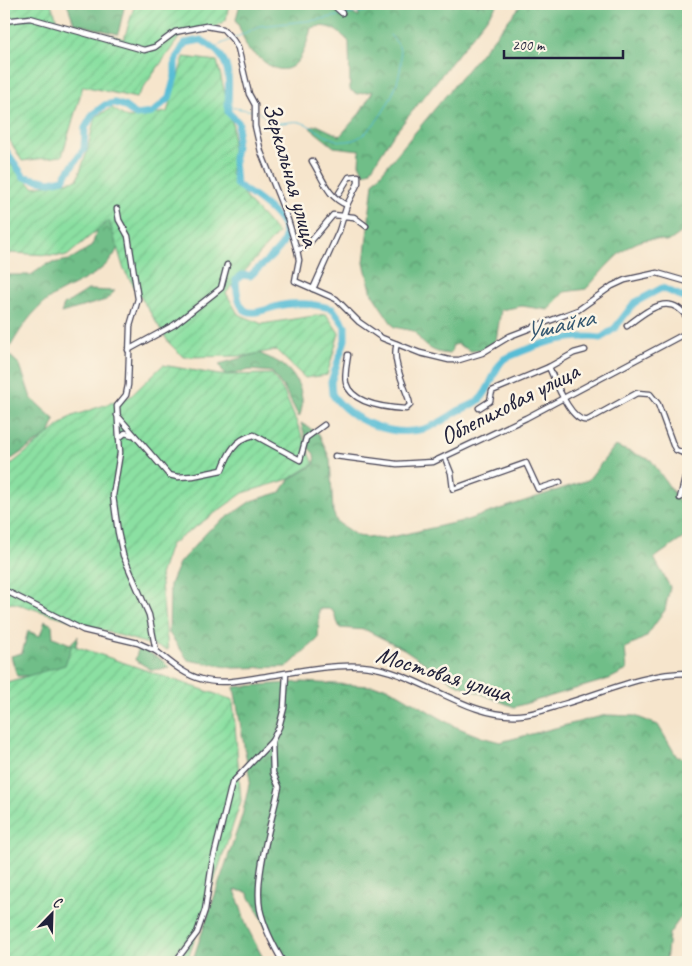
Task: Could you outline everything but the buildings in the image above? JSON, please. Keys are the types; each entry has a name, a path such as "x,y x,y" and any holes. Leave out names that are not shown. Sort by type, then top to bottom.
{"street":[{"path":"332,4 342,13"},
{"name":"Зеркальная улица","path":"4,21 30,18 144,50 155,48 175,32 182,30 215,26 229,33 238,48 246,84 255,105 255,126 261,152 288,220 297,250 299,260 295,281 336,299 367,328 397,344 438,359 459,360 482,353 510,336 578,310 612,286 625,280 657,273 688,282"},
{"path":"312,161 322,176 330,195 347,205"},
{"path":"313,290 340,231 347,205 358,183 358,176 349,177 339,193"},
{"path":"117,209 119,220 128,236 138,299 130,326 128,385 126,395 117,406 116,414 120,453 113,496 123,554 149,615 156,652"},
{"path":"297,250 306,247 333,215 354,217 366,226"},
{"path":"128,350 174,325 221,288 228,265"},
{"path":"627,326 645,312 663,304 674,306 688,319"},
{"name":"Облепиховая улица","path":"335,456 415,465 445,458 688,332"},
{"path":"348,355 346,383 354,394 387,408 406,409 410,405 397,363 395,352 397,344"},
{"path":"478,408 490,401 492,391 549,367 574,353 585,350"},
{"path":"549,367 576,418 585,421 638,393 648,393 658,404 673,445 682,453 688,455"},
{"path":"116,414 169,475 178,477 222,470 234,446 246,437 254,435 300,460 306,438 324,425"},
{"path":"119,438 125,433 134,436"},
{"path":"445,458 451,473 453,489 526,464 538,489 560,482"},
{"path":"680,498 688,466"},
{"name":"Мостовая улица","path":"4,590 83,630 138,643 201,680 237,681 345,666 386,670 421,682 474,706 520,715 550,708 645,678 688,673"},
{"path":"175,962 197,933 205,910 212,864 232,783 272,741 282,717 286,674"},
{"path":"272,741 273,773 279,787 259,880 260,908 267,933 283,962"}],"green space":[{"path":"4,4 51,4 57,19 124,39 135,4 229,4 226,20 213,29 181,35 136,98 83,86 62,156 22,161 4,131"},
{"path":"67,4 125,4 118,34 74,23"},
{"path":"240,4 331,4 359,17 358,8 352,4 498,4 391,138 370,171 364,174 359,164 360,150 334,147 310,128 317,125 340,136 360,113 373,91 357,94 350,90 349,42 341,34 327,27 311,28 303,53 294,65 287,69 270,66 248,50 236,19"},
{"path":"522,4 688,4 688,228 668,242 655,239 644,240 632,245 612,260 586,289 564,292 548,310 522,306 501,310 496,340 483,350 471,351 457,344 452,346 452,351 449,354 438,352 428,347 414,331 394,327 372,294 364,263 373,183"},
{"path":"184,57 217,61 233,126 231,174 247,199 278,233 226,293 238,314 262,324 326,314 339,333 327,375 305,378 276,350 245,356 183,357 169,343 124,270 109,220 67,256 11,253 4,260 4,158 33,187 77,180 87,152 95,117 112,108 127,118 167,112"},
{"path":"111,208 120,238 117,250 111,260 92,275 42,304 15,338 7,353 20,365 31,398 55,420 49,434 4,464 4,275 31,275 47,264 69,260 92,246 103,211"},
{"path":"88,290 115,291 106,300 61,313 64,305"},
{"path":"259,353 282,364 294,377 302,397 299,417 285,390 272,372 250,370 225,375 219,364"},
{"path":"163,365 219,375 272,374 284,392 314,464 289,479 243,493 170,545 160,575 168,650 14,603 4,604 4,470 70,417 131,396"},
{"path":"301,423 319,434 330,459 333,512 337,522 357,536 383,539 467,520 588,480 615,446 651,460 688,514 688,530 685,537 654,558 670,587 665,610 646,637 625,648 627,670 609,679 514,707 454,683 404,649 366,630 340,628 332,609 319,609 318,639 287,667 233,668 188,660 169,633 170,584 179,563 209,530 251,501 281,492 289,480 315,464 314,454 308,447"},
{"path":"45,621 52,625 53,637 70,644 78,636 70,675 17,676 11,656 22,653 28,631 40,636"},
{"path":"72,645 233,700 241,801 187,962 4,962 4,683 65,665"},
{"path":"139,647 162,660 170,668 152,670 135,660"},
{"path":"302,682 387,687 454,726 481,737 500,742 606,715 635,716 658,725 677,757 688,758 688,907 669,934 666,962 286,962 247,892 235,890 247,927 265,962 192,962 242,816 250,780 234,687"}],"waterway":[{"path":"233,39 259,26 316,20 378,9 380,4"},
{"path":"258,112 277,123 300,122 339,141 353,140 363,135 381,114 396,86 401,58 397,42 390,35"},
{"name":"Ушайка","path":"4,148 24,177 50,182 63,179 84,149 85,128 93,114 105,105 115,103 124,106 136,115 152,113 169,98 175,76 175,61 185,43 201,40 212,47 220,54 227,70 228,112 239,123 234,160 236,184 260,201 277,217 283,225 285,234 283,243 272,256 250,276 242,275 236,280 241,306 246,311 252,312 290,304 322,306 333,309 345,326 345,340 331,382 332,394 350,412 373,425 386,429 412,431 437,424 478,401 483,396 500,363 504,359 551,341 575,337 601,338 615,328 634,303 662,288 688,299"},
{"path":"215,47 230,40"},
{"path":"228,107 254,111"}]}
